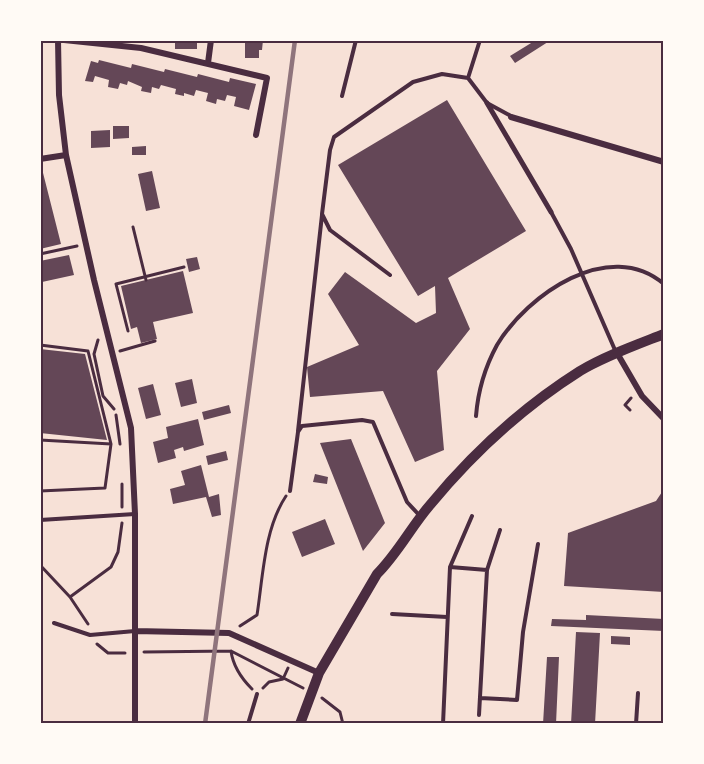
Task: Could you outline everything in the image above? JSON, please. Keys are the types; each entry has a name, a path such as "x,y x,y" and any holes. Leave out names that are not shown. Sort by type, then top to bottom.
{"street":[{"path":"58,40 59,95 66,155 131,428 135,514 135,723"},
{"path":"64,40 141,48 267,78 256,135"},
{"path":"208,63 211,40"},
{"path":"487,103 551,212"},
{"path":"511,117 663,162"},
{"path":"40,159 66,155"},
{"path":"300,723 319,674 377,574 420,517 477,453 529,406 581,370 663,334"},
{"path":"617,353 642,396 663,419"},
{"path":"135,631 229,633 319,674"}],"lane":[{"path":"342,96 356,40"},
{"path":"468,78 480,40"},
{"path":"290,491 322,214 330,150 334,137 413,82 442,74 468,78 487,103 511,117"},
{"path":"551,212 617,353"},
{"path":"322,214 330,230 390,275"},
{"path":"476,416 481,382 498,343 523,312 538,299 554,288 599,268 627,267 651,276 663,284"},
{"path":"298,432 302,426 362,420 373,422 407,502 420,517"},
{"path":"40,520 135,514"},
{"path":"443,723 450,567 472,516"},
{"path":"479,715 487,570 500,530"},
{"path":"480,698 517,700 523,632 538,544"},
{"path":"450,567 487,570"},
{"path":"392,614 447,617"},
{"path":"54,623 90,635 135,631"},
{"path":"636,723 638,693"},
{"path":"248,723 257,694"}],"path":[{"path":"133,227 146,278"},
{"path":"40,254 86,244"},
{"path":"128,331 116,284 184,267"},
{"path":"98,340 94,354 103,396 114,406 120,448"},
{"path":"112,353 155,341"},
{"path":"40,345 88,351 111,444 105,488 40,491"},
{"path":"40,440 111,444"},
{"path":"69,597 111,567 118,552 122,515 122,481"},
{"path":"290,491 279,507 270,534 256,615 229,633 232,662 243,680 257,694 269,682 284,679 291,661"},
{"path":"312,692 335,707 340,712 343,723"}],"building":[{"path":"175,40 197,40 197,49 175,49"},
{"path":"245,40 263,40 259,58 245,58"},
{"path":"536,40 551,40 515,63 510,56"},
{"path":"99,60 131,68 132,64 164,72 165,69 197,77 198,74 229,82 230,78 256,84 249,110 234,106 236,97 227,95 225,101 217,99 216,104 206,101 208,93 196,90 194,96 184,93 184,96 175,94 176,89 161,85 159,89 152,87 151,93 141,91 142,87 128,81 127,85 120,83 118,89 108,87 109,80 95,76 93,82 85,81 91,61 98,63"},
{"path":"447,100 526,231 448,278 470,329 437,371 444,450 415,462 383,391 310,397 307,367 359,345 328,294 345,272 416,323 436,313 435,286 418,296 338,165"},
{"path":"113,126 129,126 129,138 113,139"},
{"path":"110,130 110,147 91,148 91,131"},
{"path":"146,146 146,155 132,155 132,147"},
{"path":"40,161 61,244 40,249"},
{"path":"152,171 160,208 146,211 138,174"},
{"path":"69,255 74,275 42,282 40,261"},
{"path":"197,257 200,269 189,272 186,259"},
{"path":"183,271 193,313 153,322 157,339 141,343 137,327 131,329 121,286"},
{"path":"40,349 85,354 107,440 40,433"},
{"path":"192,379 197,403 181,407 175,383"},
{"path":"153,384 161,415 146,419 138,388"},
{"path":"229,405 231,413 204,420 202,412"},
{"path":"198,419 204,445 184,451 183,447 174,450 176,458 158,463 153,442 168,438 166,427"},
{"path":"351,439 385,523 363,551 320,443"},
{"path":"226,451 228,460 208,465 206,456"},
{"path":"201,465 209,497 219,494 221,515 212,517 206,497 173,504 170,489 185,485 181,471"},
{"path":"315,474 328,477 327,484 313,482"},
{"path":"664,489 664,592 564,586 568,533 656,501"},
{"path":"325,519 335,544 302,557 292,532"},
{"path":"586,615 664,619 664,631 551,626 552,619 586,620"},
{"path":"576,632 600,633 595,724 571,724"},
{"path":"611,636 630,637 630,645 611,644"},
{"path":"547,657 559,657 556,724 543,724"}],"railway":[{"path":"205,724 295,40"}]}
